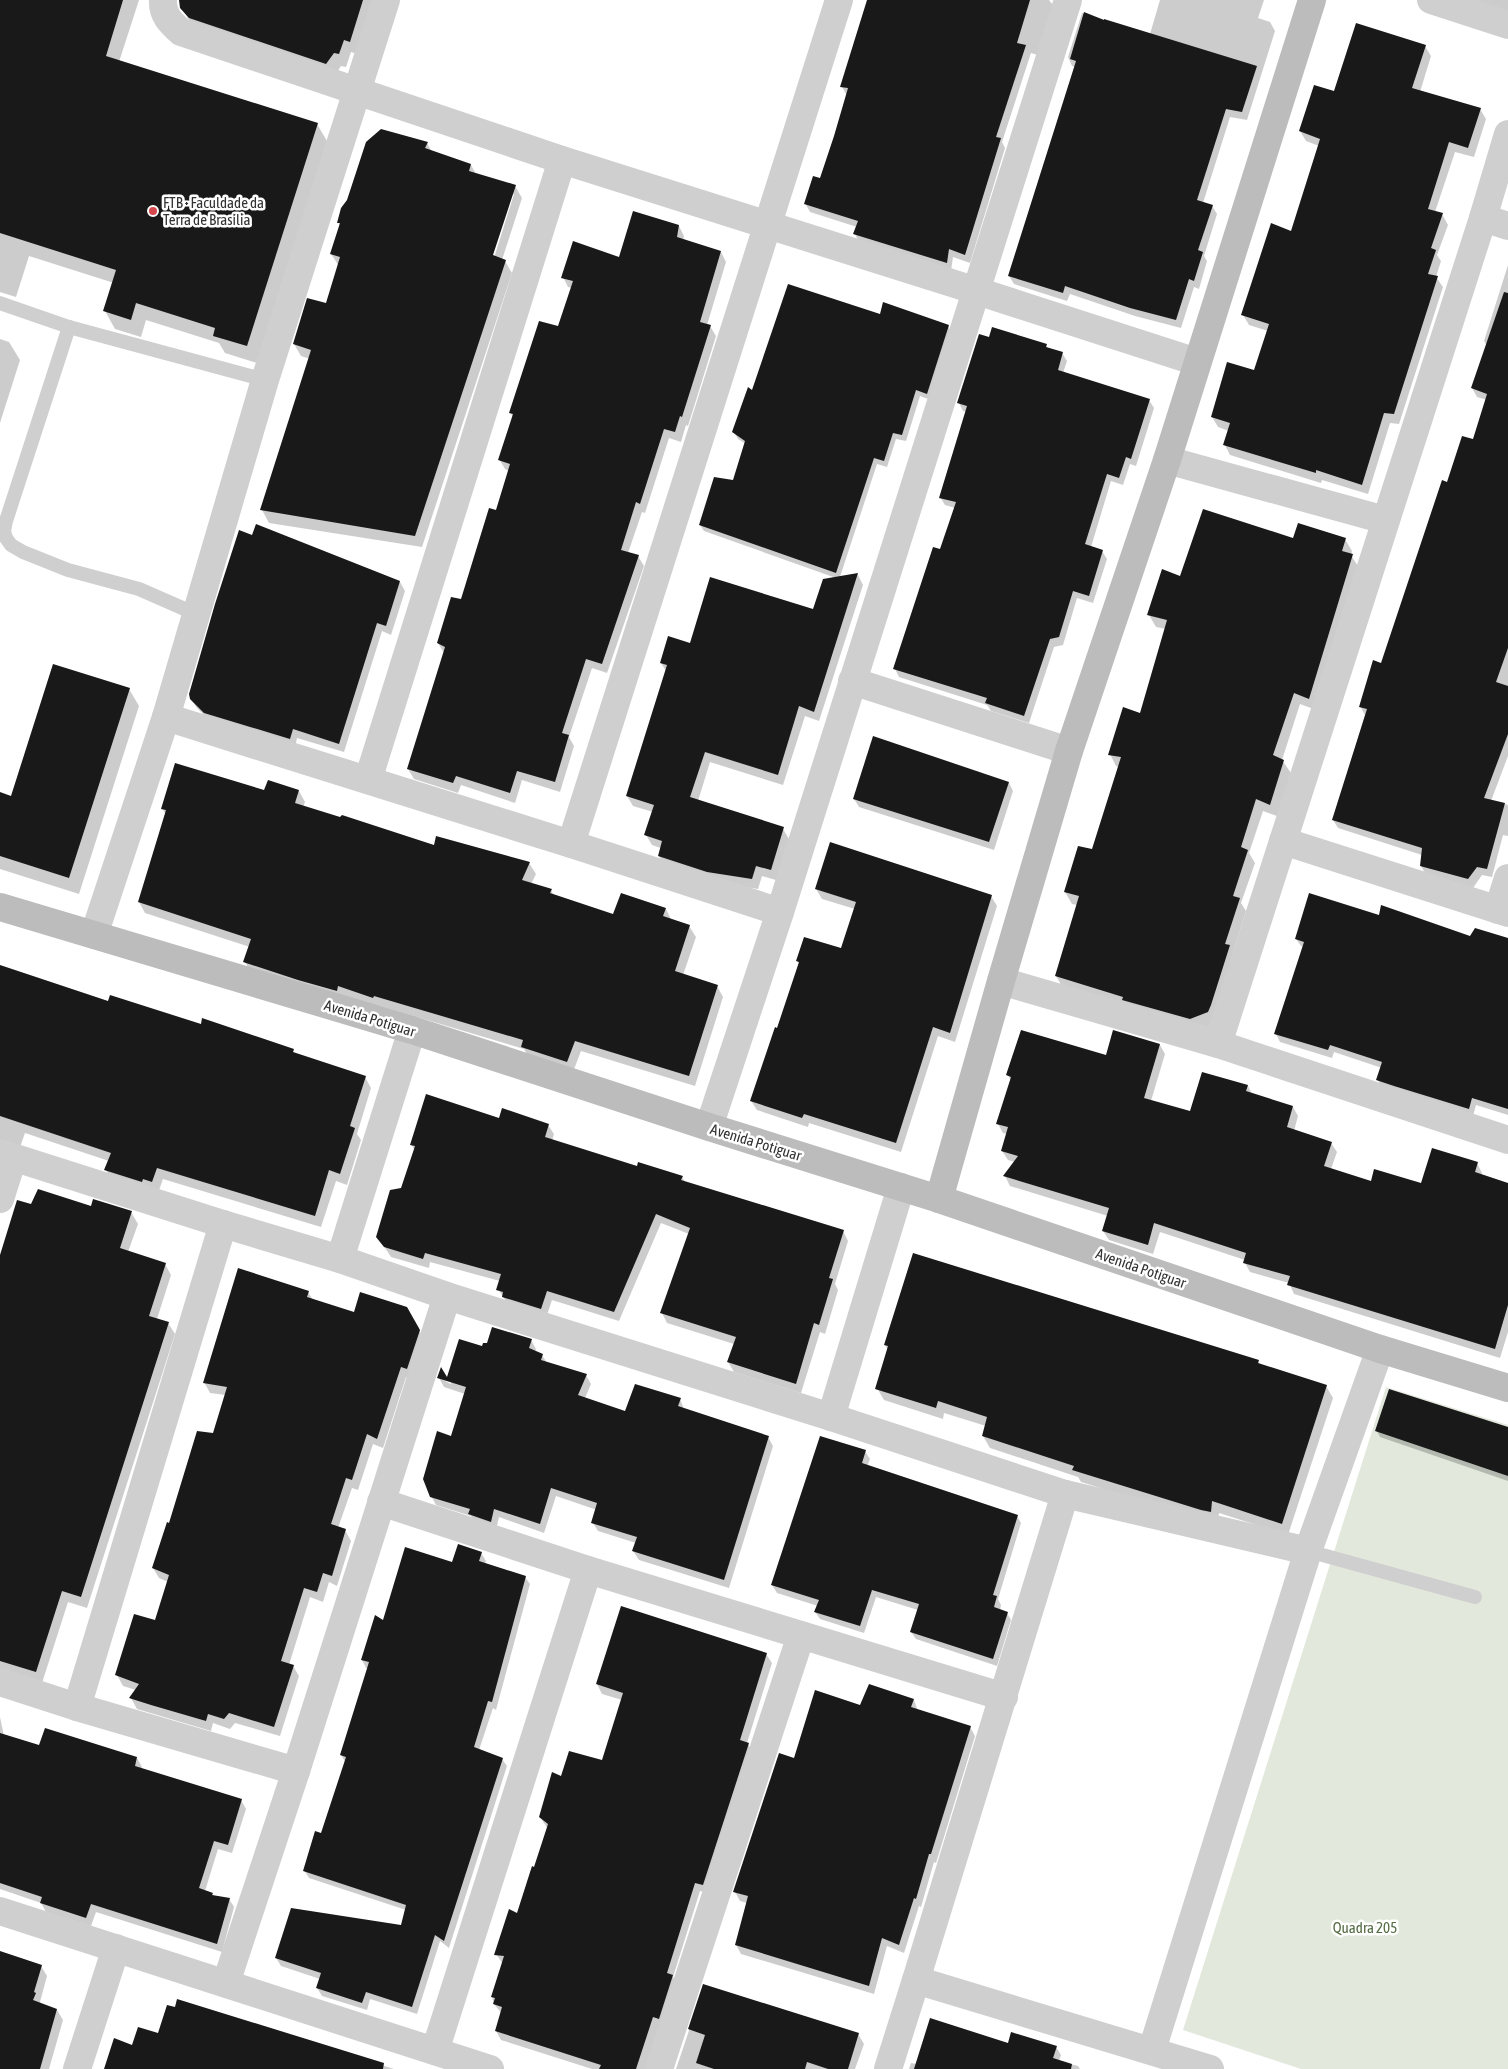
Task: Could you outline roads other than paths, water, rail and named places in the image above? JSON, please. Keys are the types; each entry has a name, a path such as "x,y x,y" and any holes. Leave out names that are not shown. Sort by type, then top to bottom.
{"street":[{"path":"163,0 163,8 169,21 181,32 562,160 766,226 977,290 1196,362"},
{"path":"94,935 166,718 265,380 386,0"},
{"path":"571,844 839,0"},
{"path":"709,1127 780,912 1068,0"},
{"path":"939,1199 1069,751 1167,460 1196,362 1312,0"},
{"path":"1431,0 1508,25"},
{"path":"1218,1044 1385,520 1496,222 1508,134"},
{"path":"368,780 562,160"},
{"path":"1167,460 1385,520"},
{"path":"852,681 1069,751"},
{"path":"166,718 571,844 780,912"},
{"path":"1283,841 1503,912 1508,878"},
{"name":"Avenida Potiguar","path":"0,906 412,1030 709,1127 939,1199 1380,1349 1508,1388"},
{"path":"1001,981 1218,1044 1508,1140"},
{"path":"340,1259 412,1030"},
{"path":"0,1199 7,1156 340,1259 448,1296 831,1417 1065,1494 1308,1551"},
{"path":"831,1417 901,1187"},
{"path":"77,1707 223,1224"},
{"path":"226,1983 448,1296"},
{"path":"1152,2050 1308,1551 1380,1349"},
{"path":"888,2069 1065,1494"},
{"path":"381,1502 588,1570 1004,1696"},
{"path":"434,2051 588,1570"},
{"path":"659,2069 801,1635"},
{"path":"0,1682 77,1707 296,1771"},
{"path":"0,1911 490,2069"},
{"path":"76,2069 116,1948"},
{"path":"916,1980 1210,2069"}],"lane":[{"path":"0,303 69,327 265,380"},
{"path":"69,327 6,522 4,531 6,538 11,545 23,552 68,570 140,589 196,614"},
{"path":"1308,1551 1475,1597"}],"place":[{"name":"FTB - Faculdade da Terra de Brasília","path":"153,211"}],"park label":[{"name":"Quadra 205","path":"1365,1927"}]}
